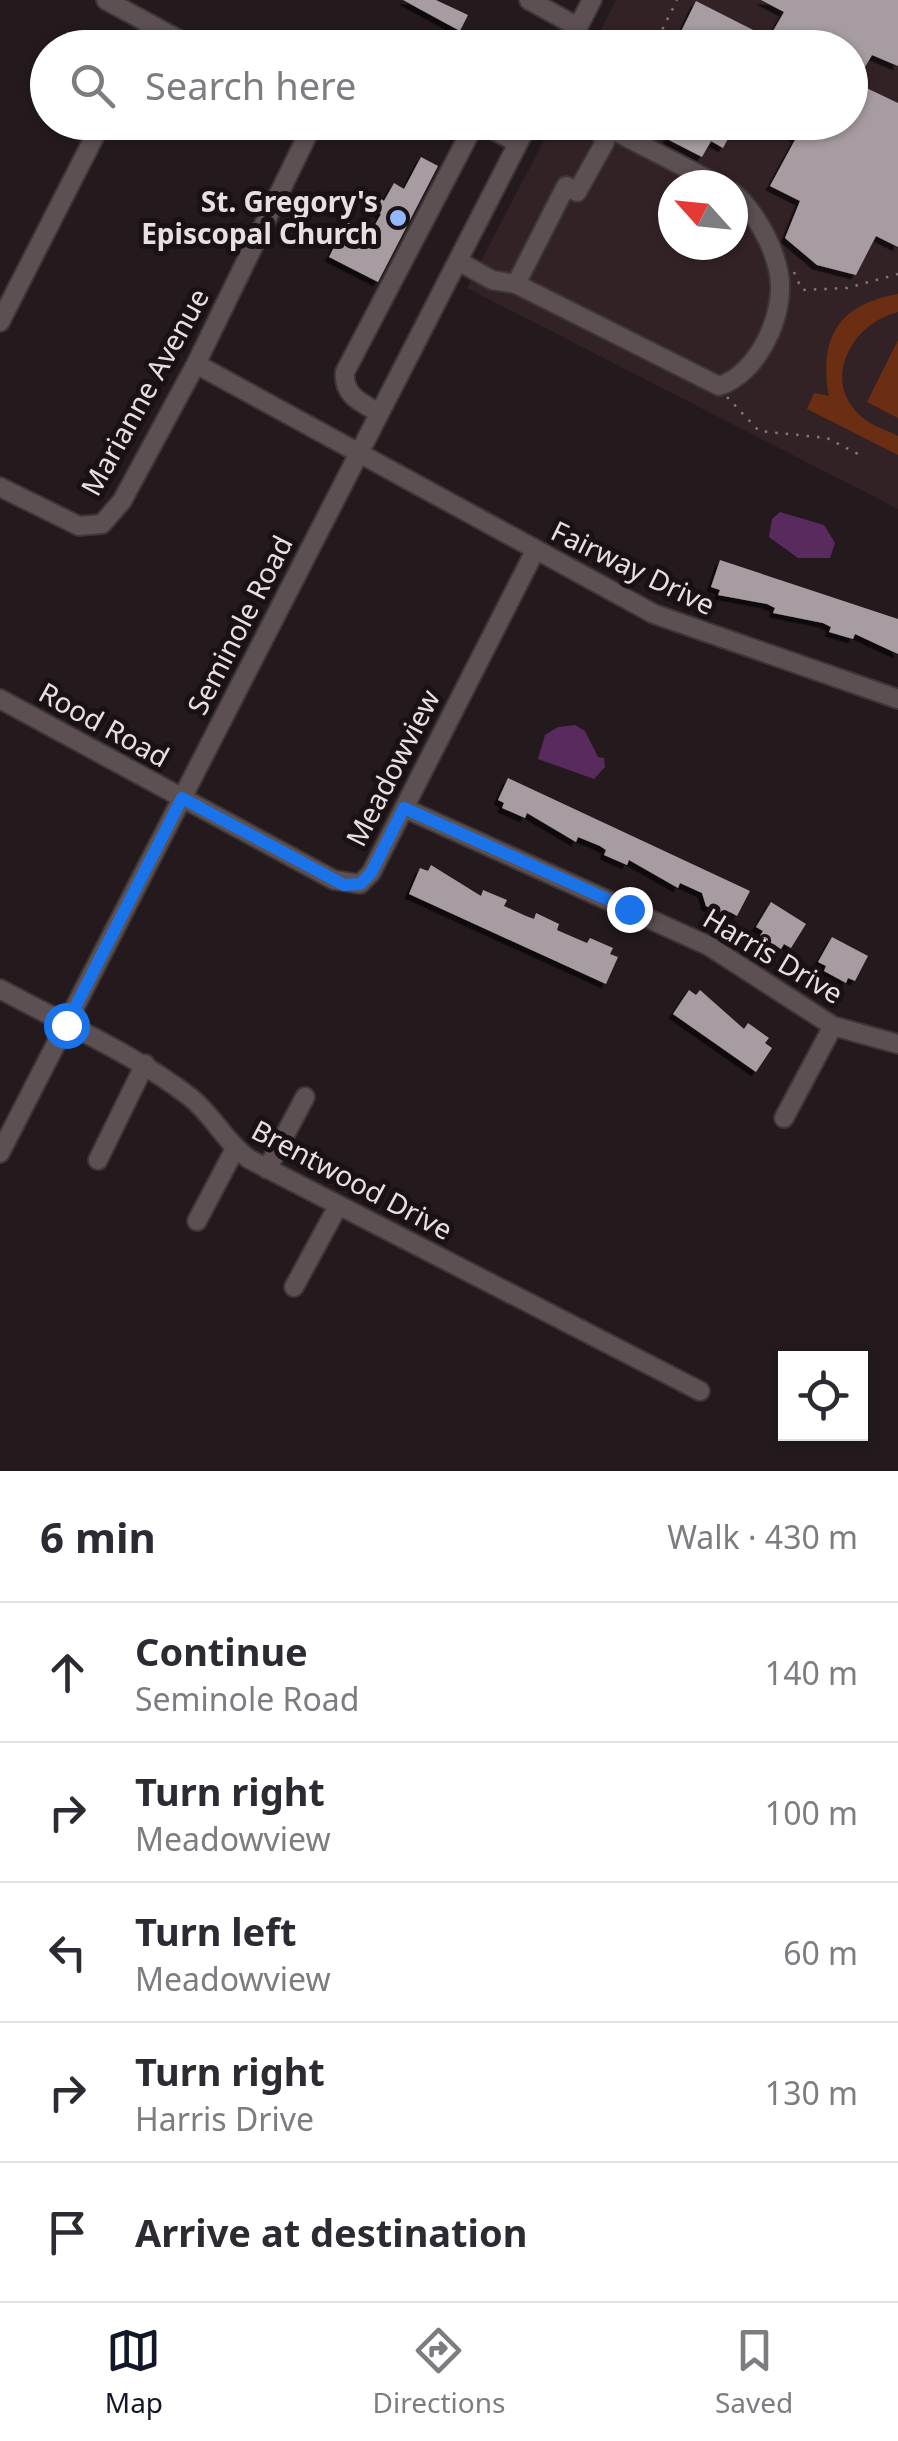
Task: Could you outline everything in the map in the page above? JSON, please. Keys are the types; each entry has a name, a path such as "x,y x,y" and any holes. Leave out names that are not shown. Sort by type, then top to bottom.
{"street":[{"path":"106,0 160,30"},
{"path":"529,0 578,28 592,0"},
{"path":"150,30 152,26"},
{"path":"0,322 93,140"},
{"name":"Marianne Avenue","path":"0,487 79,526 102,524 122,501 196,364 304,140"},
{"path":"380,413 350,395 344,385 345,372 466,140"},
{"path":"512,140 518,143"},
{"name":"Seminole Road","path":"0,1154 519,140"},
{"path":"516,284 566,186 576,192 596,162 604,140"},
{"path":"632,140 690,170"},
{"path":"458,261 492,280 516,284 719,386 733,382 751,363 770,331 779,276 758,222 748,210"},
{"name":"Fairway Drive","path":"196,364 678,626 898,699"},
{"name":"Meadowview","path":"182,798 334,880 353,886 371,873 536,551"},
{"name":"Rood Road","path":"0,700 182,798"},
{"name":"Harris Drive","path":"404,808 709,946 832,1026 898,1044"},
{"name":"Brentwood Drive","path":"0,989 145,1064 196,1102 235,1149 267,1169 700,1391"},
{"path":"784,1118 832,1026"},
{"path":"98,1160 145,1064"},
{"path":"267,1169 305,1097"},
{"path":"197,1221 235,1149"},
{"path":"294,1287 338,1206"}],"path":[{"path":"662,30 677,0"},
{"path":"726,396 759,431 827,438 858,454"}],"shaded area":[{"path":"616,0 898,0 898,509 467,288 544,140 868,140 868,30 601,30"},
{"path":"898,294 898,312 881,318 855,341 847,355 843,387 850,403 867,421 898,436 898,455 807,409 814,393 829,396 827,357 837,327 860,306"},
{"path":"898,340 898,418 867,402"},
{"path":"780,512 824,525 835,543 830,558 798,558 769,537 772,519"},
{"path":"575,725 585,731 598,757 604,758 605,767 594,779 538,759 545,735 558,727"}],"building":[{"path":"403,0 436,0 468,15 458,30"},
{"path":"761,0 898,0 898,66 872,55 868,62 868,30 774,30 784,12"},
{"path":"696,1 753,30 682,30"},
{"path":"868,89 898,103 898,247 876,236 856,275 817,265 785,238 800,201 770,186 795,140 868,140"},
{"path":"669,140 727,140 723,148 711,141 702,157"},
{"name":"St. Gregory's Episcopal Church","path":"421,157 438,166 378,282 329,257 347,222 370,234 381,214 372,209 378,197 384,201 394,183 404,189"},
{"path":"720,560 898,619 898,654 855,634 853,639 829,632 831,627 823,623 773,613 775,608 767,604 718,595 720,590 711,587"},
{"path":"508,778 750,891 737,916 730,912 728,917 706,906 702,893 680,883 678,888 629,860 627,865 604,855 606,850 600,846 578,837 576,842 527,813 525,818 502,808 504,803 498,800"},
{"path":"431,865 481,896 483,890 507,900 504,906 526,916 534,919 536,913 559,924 557,930 587,943 590,938 613,948 610,954 618,957 606,984 409,894 420,868 428,871"},
{"path":"771,902 806,924 791,948 784,944 781,949 760,936 763,931 756,927"},
{"path":"832,937 868,956 855,981 848,978 846,983 824,971 826,966 818,962"},
{"path":"689,990 696,995 700,990 744,1029 748,1023 769,1038 765,1043 772,1048 756,1072 673,1014"}],"place":[{"name":"St. Gregory's Episcopal Church","path":"398,218"}],"route":[{"path":"66,1025 182,798 344,885 365,881 404,808 629,909"}]}
